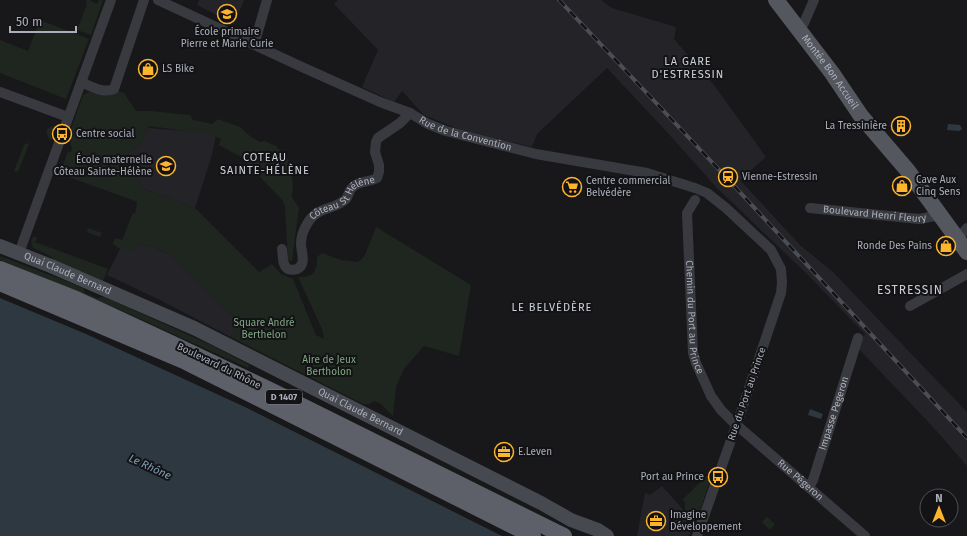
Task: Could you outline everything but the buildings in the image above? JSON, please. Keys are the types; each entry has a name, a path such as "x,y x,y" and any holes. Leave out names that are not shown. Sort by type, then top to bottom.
{"highway":[{"name":"Boulevard du Rhône","path":"0,269 76,299 173,344 272,391 564,536"},
{"name":"Boulevard du Rhône","path":"0,283 186,362 533,536"}],"main road":[{"name":"Montée Bon Accueil","path":"776,0 832,73 861,116 908,171 940,215 962,234 967,252"},
{"name":"Quai Claude Bernard","path":"0,246 194,328 541,503 571,520 598,530 607,536"}],"street":[{"path":"19,253 111,0"},
{"path":"81,82 103,90 108,91 114,89 144,0"},
{"name":"Rue de la Convention","path":"158,0 254,45 446,131 536,154 647,173 707,192 771,250"},
{"path":"254,45 267,0"},
{"path":"799,30 804,23 814,0"},
{"path":"0,92 68,117"},
{"name":"Côteau St Hélène","path":"282,249 286,268 291,270 300,267 303,258 301,244 306,225 321,209 336,204 346,198 354,186 377,178 379,165 375,152 378,138 410,114"},
{"name":"Chemin du Port au Prince","path":"695,200 687,213 693,353 711,396 721,410 736,424"},
{"name":"Boulevard Henri Fleury","path":"810,208 919,219 940,215"},
{"name":"Rue du Port au Prince","path":"697,536 780,293 782,283 781,269 771,250"},
{"path":"910,306 967,274"},
{"name":"Impasse Pegeron","path":"809,487 813,480 858,338"},
{"name":"Rue Pégeron","path":"736,424 865,536"}],"shaded area":[{"name":"École primaire Pierre et Marie Curie","path":"199,0 244,0 234,24 197,5"},
{"path":"338,0 601,0 612,8 676,27 674,39 714,85 766,157 740,180 800,245 833,272 967,412 967,466 934,428 857,347 861,338 865,334 806,273 717,188 607,68 537,134 532,147 458,129 424,115 402,91 394,102 362,87 378,50 334,4"},
{"name":"École maternelle Côteau Sainte-Hélène","path":"148,128 202,132 216,135 212,155 195,208 144,189 133,171 116,161 141,144"},
{"path":"139,244 155,247 170,255 238,321 231,337 158,299 107,275 121,247"},
{"path":"662,486 696,524 688,536 637,536 645,493 650,495"}],"green space":[{"path":"87,0 91,0 97,4 99,0 103,0 91,35 77,30 87,4"},
{"path":"40,20 89,39 66,99 0,73 0,40 28,51"},
{"path":"118,91 124,93 136,111 190,115 193,120 212,124 218,119 240,127 251,137 260,142 264,141 276,146 288,159 293,182 292,197 299,208 292,261 288,259 285,208 283,201 241,157 219,145 221,139 209,134 149,126 141,144 116,161 133,171 144,189 195,208 259,272 272,264 281,274 293,279 316,335 324,339 322,329 298,277 308,276 314,273 317,257 322,253 341,260 357,262 362,259 376,227 471,285 459,356 424,346 404,369 396,387 393,416 381,404 374,401 369,404 363,404 231,337 238,321 170,255 155,247 139,244 133,253 121,247 120,249 113,244 115,238 122,240 133,213 135,214 137,201 60,174 59,177 57,174 57,169 60,165 63,165 68,151 71,152 72,148 70,144 74,134 71,129 83,95 89,92 101,94"},
{"path":"52,126 55,131 53,131 51,135 53,136 51,141 46,130"},
{"path":"27,143 29,144 18,172 14,171 24,145"},
{"path":"88,228 102,233 100,237 87,232"},
{"path":"33,237 37,237 35,242 108,269 103,281 57,262 50,256 33,248 31,242"},
{"path":"0,256 83,288 85,293 97,298 104,297 213,346 249,365 248,368 127,313 0,260"},
{"path":"713,470 696,522 685,509 685,502 682,500"},
{"path":"767,517 775,524 770,530 762,522"}],"water":[{"path":"948,124 960,125 962,129 959,131 947,130"},
{"name":"Le Rhône","path":"0,298 86,334 245,407 502,536 0,536"},
{"path":"810,409 823,414 821,419 808,415"}],"railway":[{"path":"559,0 724,175 967,438"}],"place":[{"name":"École primaire Pierre et Marie Curie","path":"227,14"},
{"name":"LS Bike","path":"148,69"},
{"name":"La Tressinière","path":"901,126"},
{"name":"Centre social","path":"62,134"},
{"name":"École maternelle Côteau Sainte-Hélène","path":"166,166"},
{"name":"Vienne-Estressin","path":"728,177"},
{"name":"Cave Aux Cinq Sens","path":"902,186"},
{"name":"Centre commercial Belvédère","path":"572,187"},
{"name":"Ronde Des Pains","path":"946,246"},
{"name":"E.Leven","path":"504,452"},
{"name":"Port au Prince","path":"718,477"},
{"name":"Imagine Développement","path":"656,521"}],"district":[{"name":"LA GARE D'ESTRESSIN","path":"688,67"},
{"name":"COTEAU SAINTE-HÉLÈNE","path":"265,163"},
{"name":"ESTRESSIN","path":"910,290"},
{"name":"LE BELVÉDÈRE","path":"552,307"}],"park label":[{"name":"Square André Berthelon","path":"264,328"},
{"name":"Aire de Jeux Bertholon","path":"329,366"}]}
